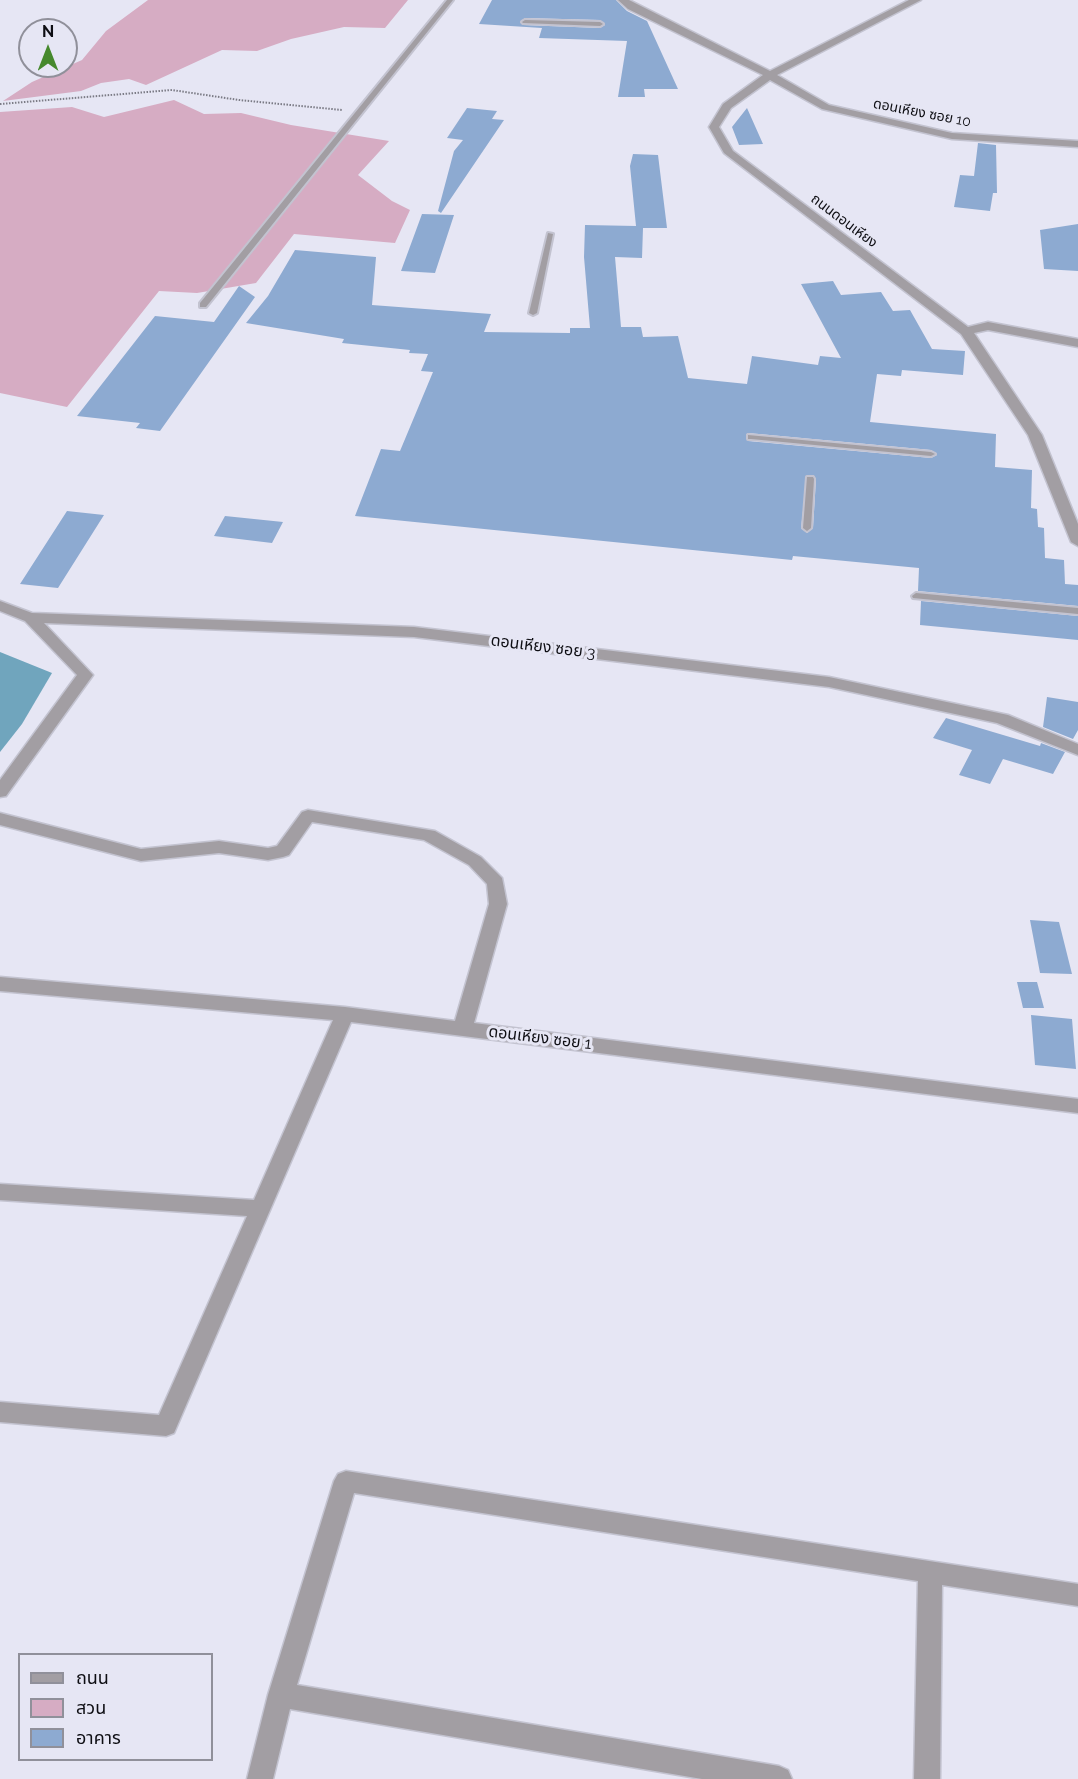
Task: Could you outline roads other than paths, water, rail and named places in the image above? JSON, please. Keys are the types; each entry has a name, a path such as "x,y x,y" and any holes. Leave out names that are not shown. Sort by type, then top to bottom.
{"street":[{"name":"ดอนเหียง ซอย 10","path":"623,0 631,7 771,75 788,88 826,107 898,126 952,136 1078,144"},
{"name":"ถนนดอนเหียง","path":"916,0 771,75 728,106 714,127 729,153 966,331 1035,435 1059,502 1078,543"},
{"path":"966,331 988,326 1078,343"},
{"name":"ดอนเหียง ซอย 3","path":"0,606 30,618 414,632 829,682 1002,719 1078,750"},
{"path":"0,792 85,675 30,618"},
{"path":"0,819 141,855 219,847 268,854 283,852 308,816 429,835 475,861 496,882 498,904 463,1028"},
{"name":"ดอนเหียง ซอย 1","path":"0,984 345,1014 1078,1106"},
{"path":"0,1412 166,1426 345,1014"},
{"path":"0,1192 260,1209"},
{"path":"260,1779 281,1695 346,1481 1078,1595"},
{"path":"927,1779 930,1572"},
{"path":"281,1695 779,1779"}],"lane":[{"path":"203,305 450,0"},
{"path":"525,22 600,24"},
{"path":"533,312 550,234"},
{"path":"751,436 931,454"},
{"path":"807,528 810,479"},
{"path":"916,596 1078,611"}],"water":[{"path":"0,652 52,673 22,724 0,752"}]}
